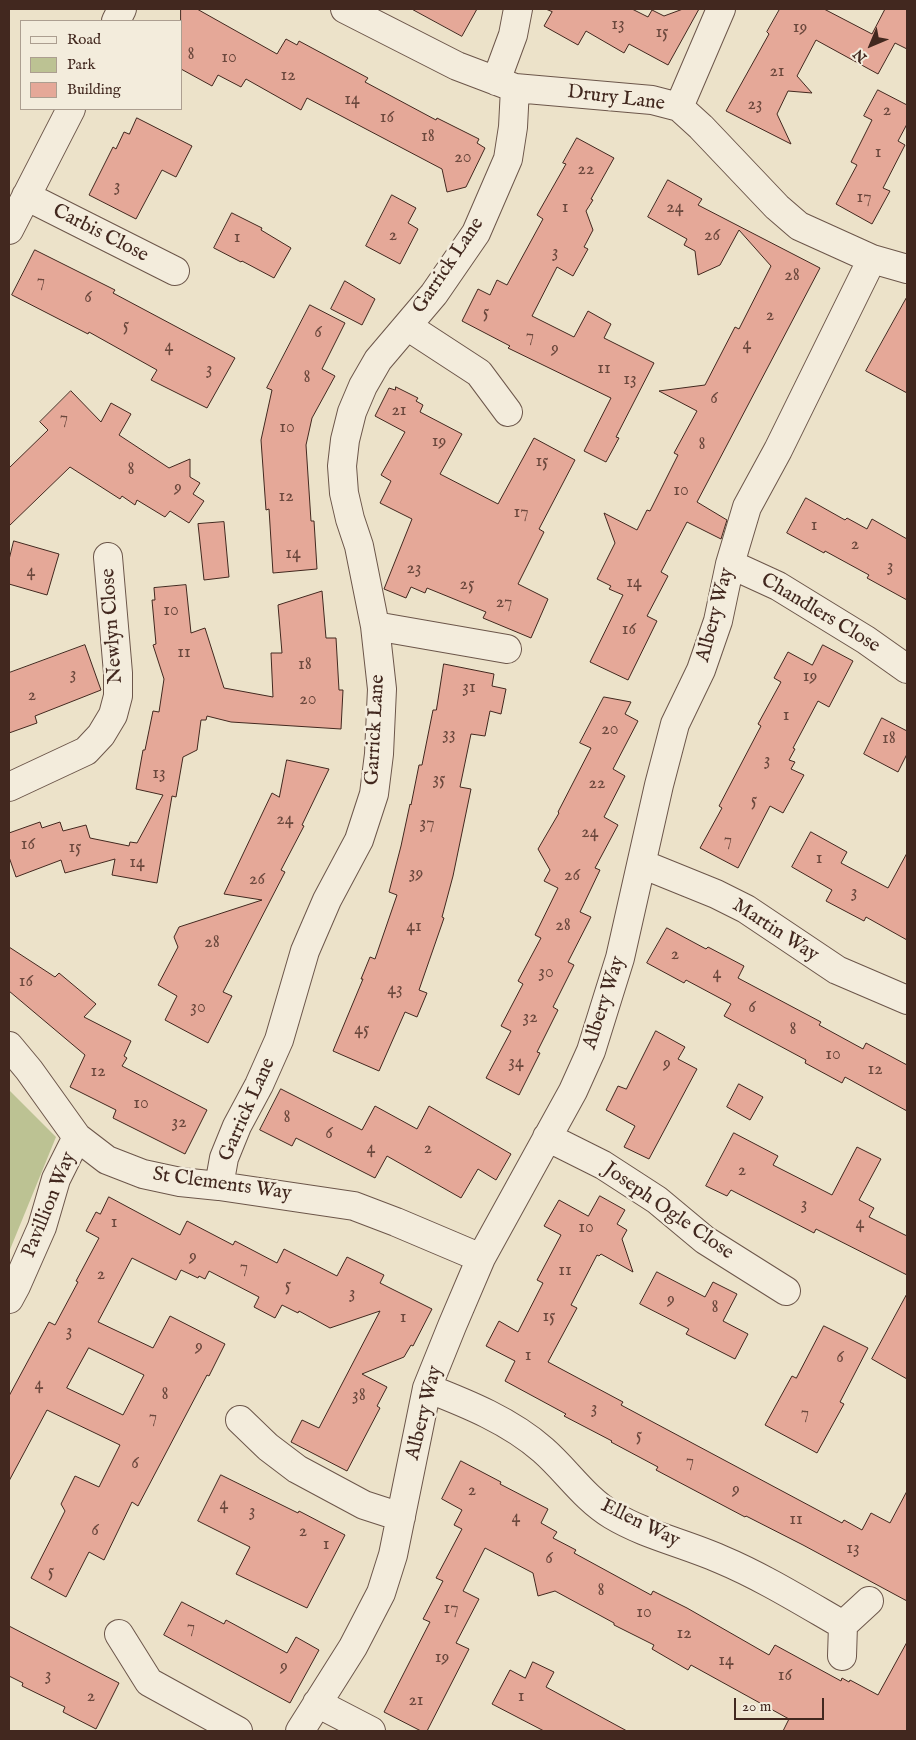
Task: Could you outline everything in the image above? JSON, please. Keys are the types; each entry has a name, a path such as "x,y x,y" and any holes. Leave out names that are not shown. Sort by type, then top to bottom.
{"street":[{"name":"Drury Lane","path":"345,9 457,66 506,85 652,100 678,107 701,127 777,207 799,226 872,259 907,269"},
{"name":"Garrick Lane","path":"219,1186 224,1158 237,1126 279,1040 305,951 327,900 359,840 374,794 380,754 382,689 375,626 359,546 344,493 342,466 345,440 352,412 363,386 378,360 434,294 476,233 493,198 508,159 513,127 506,85 518,9"},
{"path":"678,107 721,9"},
{"path":"9,230 70,110"},
{"name":"Carbis Close","path":"26,196 175,271"},
{"name":"Albery Way","path":"300,1731 353,1647 381,1593 393,1555 427,1388 481,1258 573,1091 591,1051 620,958 659,785 675,724 701,670 718,621 730,564 747,507 782,441 872,259"},
{"name":"Garrick Lane","path":"407,326 479,373 508,412"},
{"name":"Newlyn Close","path":"9,787 86,751 101,735 113,715 118,696 118,673 108,556"},
{"name":"Chandlers Close","path":"730,564 778,586 866,640 907,669"},
{"path":"375,626 507,649"},
{"name":"Martin Way","path":"642,864 716,894 738,906 837,970 907,1000"},
{"name":"St Clements Way","path":"9,1046 78,1137 108,1160 143,1174 180,1182 354,1206 481,1258"},
{"name":"Pavillion Way","path":"9,1299 42,1227 56,1179 78,1137"},
{"name":"Joseph Ogle Close","path":"547,1137 603,1165 657,1200 705,1240 786,1291"},
{"name":"Ellen Way","path":"427,1388 464,1402 510,1426 543,1450 586,1496 612,1515 671,1542 720,1558 843,1625"},
{"path":"240,1420 268,1447 297,1469 364,1505 401,1517"},
{"path":"842,1656 843,1625 869,1601"},
{"path":"119,1634 149,1682 238,1731"},
{"path":"317,1704 371,1731"}],"green space":[{"path":"9,1090 56,1137 9,1252"}],"building":[{"path":"181,9 197,9 277,54 286,39 297,45 299,41 368,78 365,82 436,120 437,118 479,139 477,143 485,148 466,187 447,192 442,169 307,98 301,110 246,79 241,87 218,75 212,86 182,70"},
{"path":"412,9 477,9 462,36"},
{"path":"546,9 632,9 648,17 652,10 664,16 683,9 699,9 668,65 629,44 624,53 586,31 578,45 544,26 552,12"},
{"path":"780,9 824,9 872,34 885,9 907,9 907,49 895,43 878,74 816,40 797,76 812,93 788,91 777,114 791,144 726,111 769,34 767,32"},
{"path":"878,90 907,105 907,124 898,141 905,145 883,188 890,191 872,224 836,204 857,165 851,162 872,120 864,116"},
{"path":"137,118 192,146 176,177 162,170 136,219 89,195 113,147 116,149 124,132 129,134"},
{"path":"577,138 614,158 586,211 593,230 584,247 588,249 573,276 557,267 532,316 574,337 588,311 611,324 604,338 654,363 616,437 619,438 606,462 584,451 611,398 508,348 510,346 462,321 478,289 490,295 497,280 507,285 543,219 537,215 566,164 563,163"},
{"path":"668,180 702,199 698,205 820,268 697,502 727,520 721,539 687,522 661,572 668,576 647,616 657,621 628,680 590,662 623,595 609,589 611,586 597,579 615,543 604,513 637,530 647,510 650,511 678,455 674,453 697,411 659,391 705,385 735,327 739,329 771,266 739,230 720,265 698,275 695,251 684,245 687,239 648,217"},
{"path":"392,195 416,208 408,223 418,229 400,264 366,246"},
{"path":"232,213 262,228 261,230 291,248 274,278 214,248"},
{"path":"35,250 115,290 113,293 235,358 207,408 151,380 157,370 89,332 88,334 12,295"},
{"path":"345,281 375,299 362,325 331,309"},
{"path":"907,297 907,393 866,371"},
{"path":"310,305 345,323 322,369 335,376 312,418 306,445 311,521 314,521 317,569 273,573 269,509 266,510 261,440 272,390 267,388"},
{"path":"396,387 418,398 416,401 423,405 420,412 462,434 440,474 498,504 534,438 575,460 539,529 544,532 518,584 548,599 531,638 483,618 486,612 427,588 425,593 411,587 406,598 384,589 412,519 380,503 391,481 381,475 405,432 375,416 389,388 395,390"},
{"path":"71,391 101,422 111,403 131,414 119,435 169,468 190,459 190,477 200,483 193,494 204,501 189,523 170,511 165,517 137,500 135,505 122,496 120,499 70,467 9,526 9,468 48,430 40,422"},
{"path":"806,498 845,520 847,518 867,529 872,519 907,539 907,600 867,578 869,575 787,533"},
{"path":"224,522 229,577 204,580 198,524"},
{"path":"14,541 59,554 47,595 9,584 9,560"},
{"path":"186,585 191,633 205,628 224,688 273,697 271,653 282,653 278,605 322,591 326,638 336,638 339,690 343,690 341,729 231,722 207,716 206,720 201,720 197,750 183,757 176,797 172,796 157,883 112,875 115,859 65,873 61,860 16,877 9,857 9,833 40,822 42,828 60,822 63,831 86,825 90,838 129,846 130,842 137,843 163,795 136,789 153,711 159,712 164,679 153,645 156,644 152,600 155,600 154,588"},
{"path":"85,645 101,690 35,716 37,723 9,733 9,673"},
{"path":"823,645 853,661 829,707 818,701 793,748 795,749 789,760 795,762 791,769 804,775 783,813 770,806 738,868 700,848 722,808 719,806 761,726 758,724 781,682 774,678 788,652 812,665"},
{"path":"444,664 494,674 492,686 506,689 501,714 490,711 485,736 471,734 460,787 471,789 453,876 442,917 444,918 419,990 427,993 417,1017 405,1012 379,1071 333,1051 363,979 361,979 370,957 375,959 397,895 389,892 419,765 422,765 433,710 436,710"},
{"path":"604,697 631,702 625,714 638,721 613,769 625,776 604,817 618,825 595,868 600,870 580,912 591,917 568,962 574,965 553,1007 558,1010 537,1052 540,1053 519,1095 486,1078 511,1031 501,1026 523,984 518,981 541,938 535,935 558,888 544,881 550,870 538,849 559,813 591,748 580,743"},
{"path":"882,718 907,731 907,754 898,772 864,754"},
{"path":"287,760 329,769 302,825 304,826 281,870 285,872 223,992 232,996 208,1043 165,1020 177,996 158,985 178,947 174,937 179,927 262,900 224,894 272,793 279,797"},
{"path":"811,832 847,852 841,863 888,888 907,853 907,940 866,917 864,921 826,901 832,890 792,867"},
{"path":"667,928 706,949 708,947 744,966 738,978 821,1022 819,1025 863,1049 866,1043 907,1065 907,1111 845,1077 842,1083 805,1063 806,1060 724,1016 731,1004 686,980 684,983 647,963"},
{"path":"9,947 55,977 59,973 96,1004 84,1017 131,1041 124,1056 127,1058 122,1066 207,1110 185,1154 113,1118 116,1110 70,1087 85,1055 9,991"},
{"path":"656,1031 685,1047 678,1059 697,1069 649,1159 624,1147 635,1126 606,1110 618,1086 626,1089"},
{"path":"739,1084 763,1097 750,1120 727,1107"},
{"path":"281,1089 362,1130 375,1106 417,1129 429,1106 511,1154 496,1180 478,1169 461,1198 387,1156 375,1178 296,1138 292,1146 260,1130"},
{"path":"734,1133 778,1156 773,1165 832,1195 857,1147 881,1159 859,1200 874,1208 869,1217 907,1236 907,1275 816,1229 814,1233 731,1190 727,1196 706,1186"},
{"path":"600,1196 625,1210 617,1224 627,1230 622,1239 633,1272 601,1254 597,1255 571,1305 577,1308 548,1362 623,1402 621,1405 842,1523 844,1520 862,1530 871,1513 890,1523 907,1491 907,1601 803,1545 656,1470 658,1467 564,1416 566,1414 505,1381 515,1361 486,1346 499,1321 518,1332 543,1283 537,1280 561,1235 544,1226 559,1200 588,1216"},
{"path":"109,1197 180,1235 187,1221 233,1245 235,1241 277,1263 284,1249 337,1276 347,1257 384,1275 380,1283 432,1309 413,1346 411,1345 404,1357 362,1374 387,1387 377,1406 380,1408 347,1471 291,1442 302,1420 319,1428 380,1311 330,1328 299,1311 298,1313 282,1305 275,1318 254,1307 259,1297 209,1271 205,1279 199,1276 198,1278 181,1270 176,1280 132,1258 98,1322 153,1348 170,1316 225,1344 138,1506 132,1502 104,1560 89,1552 66,1597 31,1578 65,1511 61,1504 75,1476 99,1487 120,1445 47,1410 9,1481 9,1396 49,1322 55,1325 78,1282 76,1281 99,1238 86,1231 96,1212 100,1214","holes":["89,1348 144,1375 123,1415 67,1388"]},
{"path":"657,1272 705,1297 713,1282 737,1294 723,1321 748,1334 735,1359 686,1334 689,1329 640,1304"},
{"path":"907,1294 907,1379 872,1359"},
{"path":"824,1326 868,1348 840,1402 844,1404 817,1453 765,1425 792,1376 796,1378"},
{"path":"461,1461 548,1509 541,1523 557,1532 553,1538 576,1550 574,1553 651,1595 653,1591 687,1608 769,1655 775,1645 841,1681 842,1678 849,1682 850,1680 878,1695 907,1642 907,1731 783,1731 789,1719 691,1665 688,1670 652,1649 654,1645 614,1625 614,1623 555,1591 538,1596 533,1573 485,1548 463,1591 479,1599 456,1643 469,1649 427,1731 421,1731 384,1712 430,1622 423,1619 443,1581 436,1578 462,1529 454,1525 462,1510 442,1499"},
{"path":"221,1475 298,1513 299,1511 345,1535 307,1608 236,1574 250,1547 198,1521"},
{"path":"182,1602 224,1624 226,1620 287,1653 296,1637 319,1650 290,1703 164,1635"},
{"path":"9,1626 119,1683 96,1729 63,1712 65,1707 22,1686 23,1683 9,1676"},
{"path":"533,1662 554,1672 546,1687 627,1731 544,1731 492,1704 510,1670 525,1678"}]}
